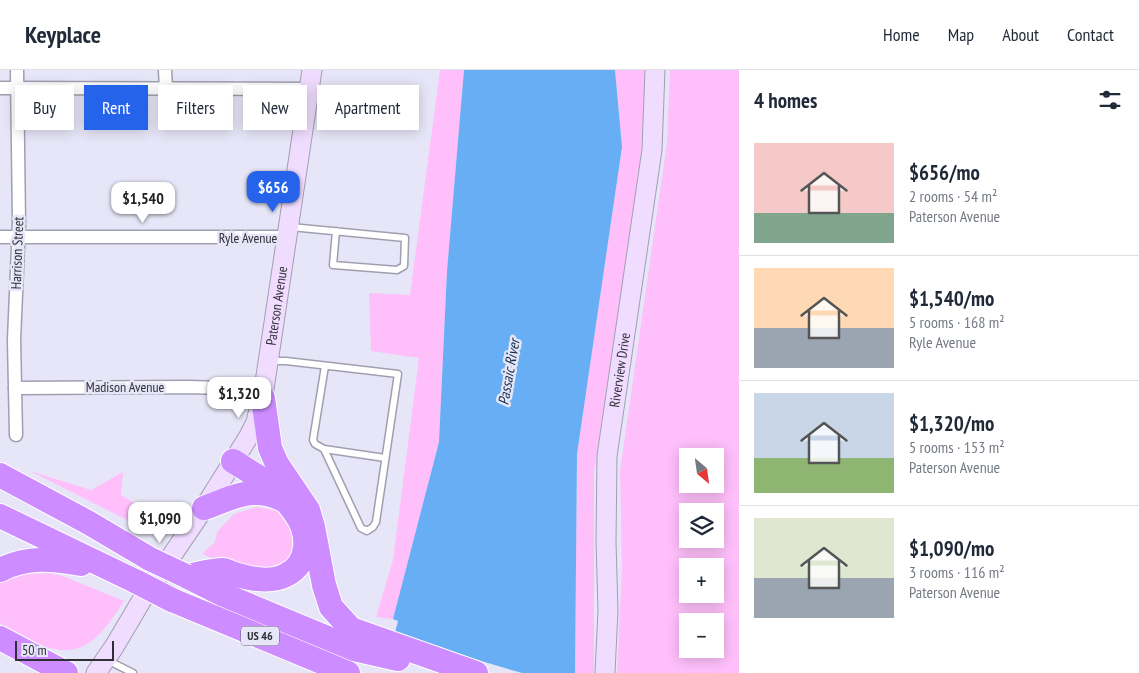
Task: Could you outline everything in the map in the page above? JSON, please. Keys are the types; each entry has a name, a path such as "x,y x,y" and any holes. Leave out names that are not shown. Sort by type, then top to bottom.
{"highway":[{"path":"186,576 223,570 258,580 271,580 288,575 301,563 305,542 303,528 270,448 264,394"},
{"path":"236,456 280,492 290,495 308,510 324,585 331,607 352,629 356,640 476,673"},
{"name":"US 46","path":"0,475 89,522 150,559 224,595 453,673"},
{"path":"204,508 248,493 290,495"},
{"name":"US 46","path":"0,516 107,568 140,590 172,600 347,673"},
{"path":"0,570 13,564 50,559 107,568"},
{"path":"0,638 66,673"}],"main road":[{"name":"Paterson Avenue","path":"101,666 140,590 204,508 256,422 264,394 312,70"},
{"name":"Riverview Drive","path":"605,673 608,610 607,456 651,159 655,113 655,70"}],"street":[{"name":"Harrison Street","path":"17,70 18,85"},
{"path":"166,70 166,85"},
{"path":"0,88 15,88"},
{"path":"74,88 158,89"},
{"path":"233,89 309,89"},
{"name":"Harrison Street","path":"16,435 14,340 18,238 18,130"},
{"name":"Ryle Avenue","path":"0,238 287,232"},
{"name":"Madison Avenue","path":"15,388 187,387 264,394"}],"lane":[{"path":"287,232 336,231 405,238 404,266 397,270 333,265 336,231"},
{"path":"268,360 398,374 376,522 373,527 367,530 361,528 324,449"},
{"path":"325,366 313,440 318,447 324,449 385,458"},
{"path":"101,666 133,673"}],"shaded area":[{"path":"440,70 464,70 447,271 439,442 393,619 376,617 393,560 419,358 371,351 369,293 410,295"},
{"path":"615,70 646,70 640,165 594,472 594,673 575,673 577,454 622,147"},
{"path":"670,70 739,70 739,673 617,673 622,566 620,471 667,143"},
{"path":"30,471 91,490 123,472 121,495 169,525 161,537"},
{"path":"257,507 284,512 299,536 300,554 282,567 238,569 202,554 215,542 217,532 234,514"},
{"path":"28,571 29,574 50,573 63,576 124,601 96,638 86,645 62,650 47,647 15,633 0,623 0,581"}],"water":[{"name":"Passaic River","path":"464,70 615,70 622,147 577,454 575,673 384,673 398,621 393,619 439,442 447,271"}],"pier":[{"path":"392,631 471,658 522,673 382,673"}]}
